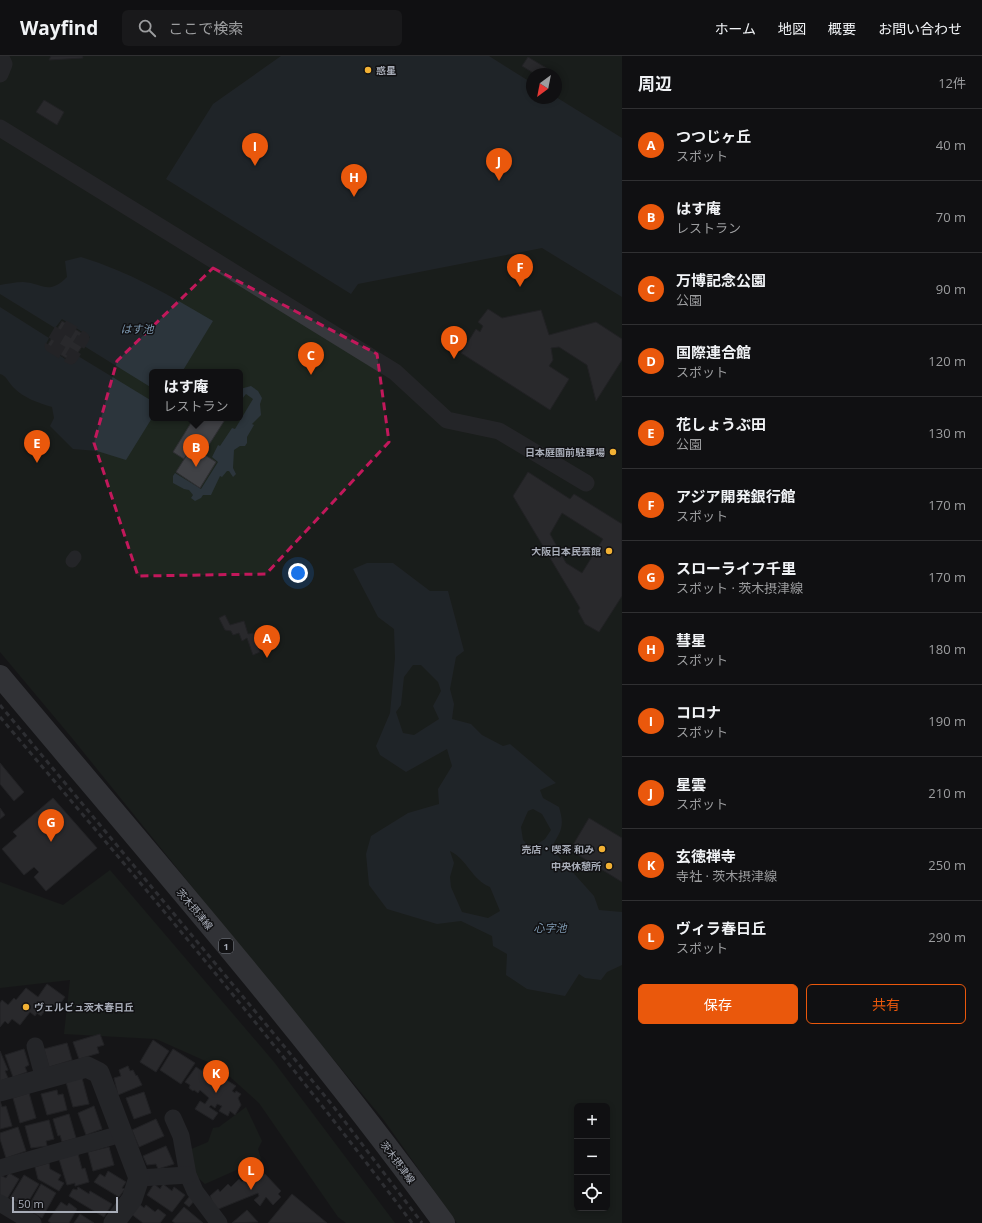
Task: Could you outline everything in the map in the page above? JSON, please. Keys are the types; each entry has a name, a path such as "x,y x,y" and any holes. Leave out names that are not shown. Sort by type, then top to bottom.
{"main road":[{"name":"茨木摂津線","path":"0,676 286,1018 348,1095 444,1223"}],"street":[{"path":"0,56 4,64 0,74"},
{"path":"0,128 395,372 447,420 499,431 586,483"},
{"path":"35,1046 44,1079"},
{"path":"0,1091 87,1067 99,1073 139,1178 132,1199 114,1223"},
{"path":"173,1118 181,1136 188,1175 194,1191 219,1223"},
{"path":"0,1168 121,1134"},
{"path":"139,1178 188,1175"},
{"path":"0,1204 33,1223"}],"highlighted area":[{"path":"213,268 377,354 389,442 266,574 138,576 94,443 117,361"}],"shaded area":[{"path":"0,56 622,56 622,1223 457,1223 383,1119 260,971 72,738 0,652"},
{"path":"110,870 274,1062 395,1223 346,1223 338,1217 259,1103 219,1067 156,1039 64,1034 70,980 0,988 0,882 63,905"},
{"path":"246,1107 262,1141 258,1149 261,1159 205,1184 195,1175 189,1150 208,1142 213,1128 219,1127"}],"water":[{"path":"281,56 489,56 526,79 526,104 562,104 562,101 622,138 622,297 542,248 358,284 351,294 166,179 213,104"},
{"name":"はす池","path":"81,257 116,269 165,293 213,321 184,369 149,369 149,386 84,346 90,337 62,319 55,328 0,294 0,285 23,282 45,287 55,286 67,277 65,261"},
{"path":"0,307 49,338 45,346 73,364 78,356 149,399 150,421 126,460 97,451 73,449 50,426 54,418 52,407 21,394 4,376 0,374"},
{"path":"251,386 258,391 262,398 260,404 261,415 252,424 254,425 247,437 247,443 245,446 240,446 234,450 233,468 236,474 233,477 229,471 227,471 222,477 220,476 211,495 203,495 195,501 191,498 193,495 189,490 173,483 173,476 175,473 201,489 218,462 212,457 218,445 220,446 232,428 235,429 240,421 243,421 243,416 253,399 246,394 243,398 243,388"},
{"name":"心字池","path":"367,563 393,563 430,591 448,591 464,651 456,657 450,689 454,704 452,719 471,724 482,735 503,746 510,744 556,783 540,790 543,798 559,807 562,819 561,829 551,848 594,896 599,910 622,912 622,965 607,972 601,980 585,978 579,974 565,996 527,989 506,975 507,954 493,946 492,936 461,921 437,924 387,909 369,885 366,854 371,836 408,813 439,804 438,789 452,766 447,749 406,772 380,755 376,746 390,713 395,658 394,629 378,617 353,569","holes":["413,665 421,665 438,682 441,691 433,706 439,719 414,735 403,733 396,712 401,705 404,677","533,809 542,814 551,830 545,839 531,848 523,840 521,827 528,811","450,851 461,859 479,880 490,887 500,911 488,918 462,912 451,887 450,877 454,863"]}],"building":[{"path":"51,56 82,56 83,58 49,60"},
{"path":"528,57 546,68 526,68 522,66"},
{"path":"44,100 64,112 57,125 36,112"},
{"path":"488,309 502,318 541,310 549,335 596,322 622,339 622,360 596,401 587,365 559,347 551,348 553,360 549,366 569,379 550,410 461,353 476,329 480,332 483,326 478,322"},
{"path":"62,321 88,337 72,362 47,346"},
{"path":"192,421 224,421 203,454 192,447 184,459 173,452"},
{"path":"192,447 216,462 200,488 176,472"},
{"name":"大阪日本民芸館","path":"528,472 570,499 574,494 622,524 622,596 599,632 585,624 578,611 580,608 513,496","holes":["562,513 603,539 582,573 566,563 550,534"]},
{"path":"225,615 230,625 244,621 248,634 253,633 260,652 253,655 247,638 242,641 239,633 233,635 231,631 225,630 219,618"},
{"path":"0,763 24,792 14,801 0,784"},
{"path":"53,798 97,848 46,891 34,877 39,872 34,867 24,875 2,849 17,836 13,832"},
{"path":"0,808 5,815 0,819"},
{"name":"中央休憩所","path":"589,818 622,838 622,882 570,850"},
{"name":"ヴェルビュ茨木春日丘","path":"47,984 65,997 57,1008 53,1005 48,1011 46,1009 41,1016 37,1013 35,1016 30,1012 20,1025 12,1019 8,1024 5,1021 0,1027 0,1003 2,1000 8,1005 14,998 16,1000 26,988 38,997"},
{"path":"100,1034 104,1045 97,1047 99,1053 79,1059 73,1042"},
{"path":"153,1040 169,1051 156,1072 140,1062"},
{"path":"67,1043 72,1060 49,1067 44,1049"},
{"path":"24,1049 29,1065 25,1067 27,1072 13,1077 5,1055"},
{"path":"173,1049 195,1063 181,1084 160,1070"},
{"path":"0,1051 8,1070 5,1071 8,1078 0,1081"},
{"path":"207,1064 213,1069 210,1074 215,1078 217,1074 236,1086 232,1091 235,1093 236,1091 241,1094 238,1098 241,1105 235,1115 230,1111 228,1116 219,1111 222,1106 217,1104 215,1108 211,1105 209,1107 218,1113 213,1120 195,1109 200,1101 205,1104 209,1098 200,1090 198,1093 194,1090 193,1091 189,1088 190,1085 185,1082 196,1067 202,1071"},
{"path":"128,1066 130,1071 133,1070 136,1076 137,1075 142,1085 118,1095 114,1078 121,1076 119,1070"},
{"path":"82,1078 89,1104 73,1107 66,1082"},
{"path":"57,1090 58,1095 63,1094 67,1110 47,1115 41,1094"},
{"path":"144,1092 151,1113 134,1119 126,1098"},
{"path":"29,1093 36,1118 20,1123 13,1098"},
{"path":"0,1101 2,1107 6,1106 12,1126 0,1129"},
{"path":"94,1106 102,1129 86,1135 78,1113"},
{"path":"69,1114 76,1138 62,1142 60,1135 58,1136 53,1119"},
{"path":"156,1119 164,1136 139,1147 132,1130"},
{"path":"49,1120 54,1139 46,1141 47,1146 31,1148 25,1126"},
{"path":"18,1127 26,1151 6,1158 0,1139 0,1133"},
{"path":"166,1146 174,1164 158,1169 156,1164 147,1165 143,1156"},
{"path":"109,1147 114,1165 93,1171 88,1152"},
{"path":"78,1154 82,1169 85,1168 89,1182 75,1186 75,1183 67,1185 59,1159"},
{"path":"49,1163 50,1169 61,1175 58,1180 64,1183 59,1191 38,1179 35,1167"},
{"path":"108,1171 126,1182 122,1188 125,1189 119,1197 94,1182 100,1174 105,1177"},
{"path":"259,1172 262,1175 265,1174 281,1191 278,1194 281,1197 273,1205 266,1197 260,1206 254,1200 259,1196 258,1193 216,1210 210,1196 218,1189 220,1192 228,1184 231,1187 239,1179 242,1182 248,1176 250,1179"},
{"path":"9,1173 19,1179 7,1199 0,1195 0,1175 6,1178"},
{"path":"24,1175 39,1184 25,1207 10,1198"},
{"path":"41,1184 56,1193 42,1218 27,1209"},
{"path":"154,1184 160,1189 163,1184 172,1191 174,1187 185,1195 172,1212 147,1195"},
{"path":"78,1187 89,1194 90,1191 112,1204 104,1217 69,1196 73,1189 77,1190"},
{"path":"292,1194 327,1223 268,1223"},
{"path":"190,1196 195,1200 189,1207 184,1203"},
{"path":"61,1202 67,1206 69,1203 77,1209 69,1223 51,1223 48,1221"},
{"path":"138,1203 144,1208 146,1205 155,1212 158,1209 166,1215 160,1223 143,1223 130,1213"},
{"path":"184,1207 203,1223 175,1223 172,1221"},
{"path":"247,1210 258,1222 232,1223"},
{"path":"80,1214 94,1223 74,1223"}],"tunnel":[{"path":"63,326 83,338 71,358 51,346 63,326"}],"railway":[{"path":"0,705 333,1106 422,1223"},
{"path":"0,717 262,1030 412,1223"}],"place":[{"name":"惑星","path":"368,70"},
{"name":"コロナ","path":"255,166"},
{"name":"星雲","path":"499,181"},
{"name":"彗星","path":"354,197"},
{"name":"アジア開発銀行館","path":"520,287"},
{"name":"国際連合館","path":"454,359"},
{"name":"万博記念公園","path":"311,375"},
{"name":"日本庭園前駐車場","path":"613,452"},
{"name":"花しょうぶ田","path":"37,463"},
{"name":"はす庵","path":"196,467"},
{"name":"大阪日本民芸館","path":"609,551"},
{"name":"つつじヶ丘","path":"267,658"},
{"name":"スローライフ千里","path":"51,842"},
{"name":"売店・喫茶 和み","path":"602,849"},
{"name":"中央休憩所","path":"609,866"},
{"name":"ヴェルビュ茨木春日丘","path":"26,1007"},
{"name":"玄徳禅寺","path":"216,1093"},
{"name":"ヴィラ春日丘","path":"251,1190"}]}
